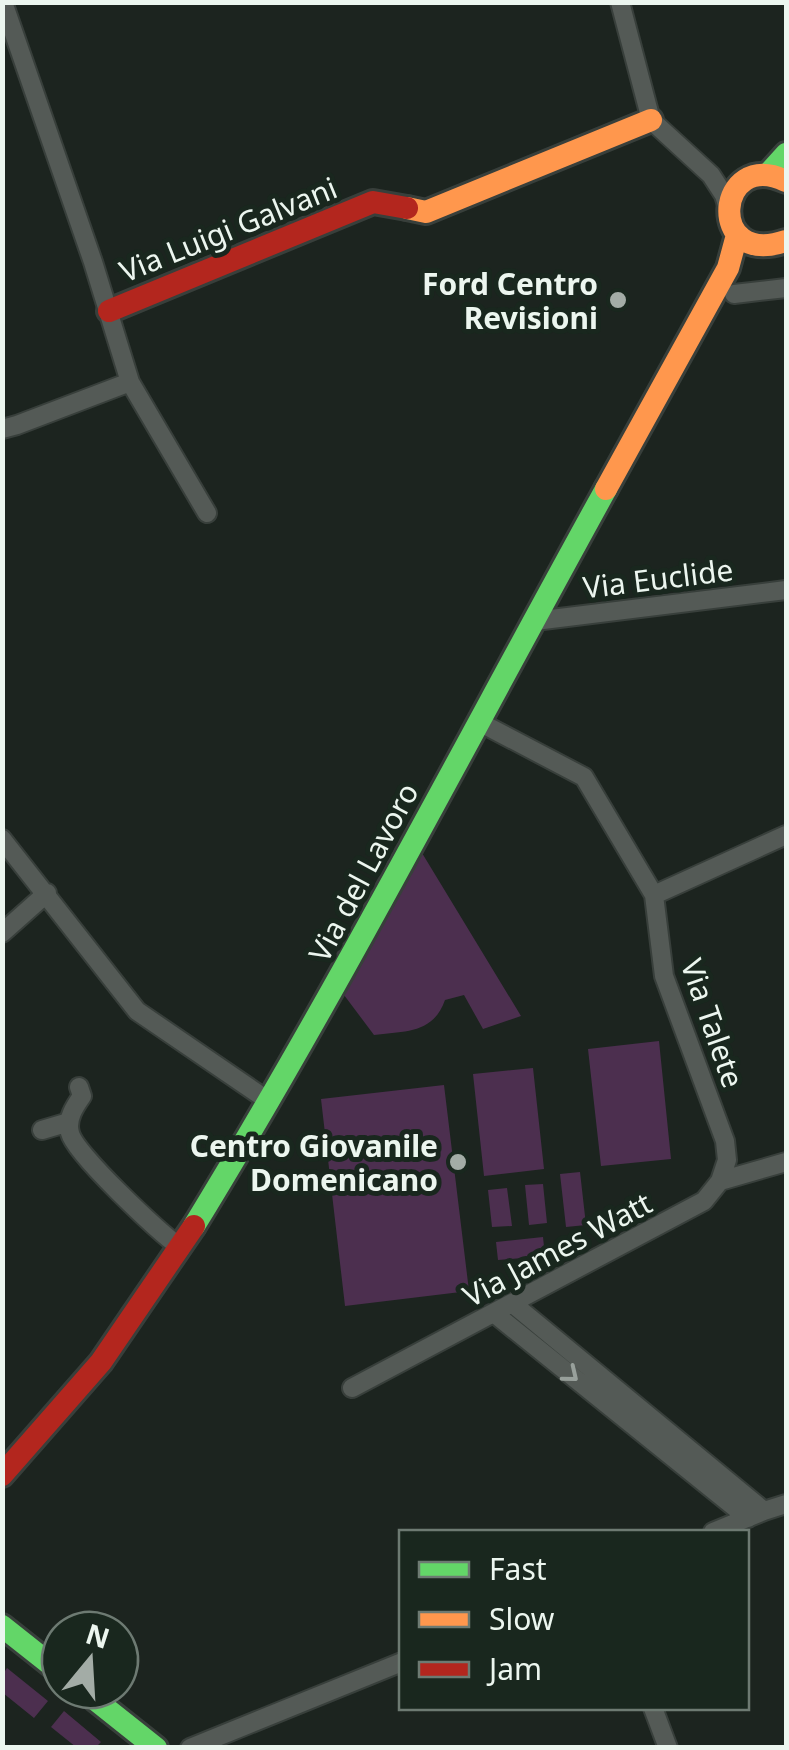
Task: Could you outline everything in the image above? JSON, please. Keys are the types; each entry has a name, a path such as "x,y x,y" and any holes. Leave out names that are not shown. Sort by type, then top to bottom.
{"main road":[{"name":"Via Luigi Galvani","path":"109,311 374,202 426,212 651,120"},
{"path":"768,244 729,223 728,208 740,183 753,176 777,178 786,154"},
{"name":"Via del Lavoro","path":"2,1475 101,1362 181,1248 324,1007 728,268 768,244"},
{"path":"2,1626 40,1656"},
{"path":"108,1710 156,1748"}],"street":[{"path":"4,2 130,382 207,513"},
{"path":"620,2 651,120 712,175 728,208"},
{"path":"712,175 740,183"},
{"path":"734,294 786,288"},
{"path":"2,429 130,382"},
{"name":"Via Euclide","path":"535,622 786,590"},
{"name":"Via Talete","path":"479,722 584,777 654,895 664,976 725,1141 728,1160 720,1181"},
{"path":"654,895 786,835"},
{"path":"2,839 137,1010 270,1102"},
{"path":"2,934 47,893"},
{"path":"79,1086 82,1096 69,1122 70,1136 83,1155 181,1248"},
{"path":"42,1130 69,1122"},
{"name":"Via James Watt","path":"352,1388 704,1202 720,1181 786,1162"},
{"path":"514,1304 629,1410 756,1514"},
{"path":"495,1314 629,1410"},
{"path":"719,1530 786,1504"},
{"path":"190,1748 399,1663"},
{"path":"654,1710 668,1748"}],"shaded area":[{"path":"422,853 521,1016 483,1029 464,995 445,1000 433,1019 417,1029 374,1035 344,995"},
{"path":"659,1041 671,1159 601,1166 588,1049"},
{"path":"533,1068 544,1169 484,1176 473,1074"},
{"path":"444,1085 469,1291 345,1306 321,1099"},
{"path":"580,1172 586,1225 566,1227 560,1174"},
{"path":"543,1184 547,1223 529,1225 525,1185"},
{"path":"507,1188 512,1226 492,1227 488,1190"},
{"path":"543,1237 545,1256 498,1260 496,1242"},
{"path":"7,1668 40,1695 41,1710 34,1718 3,1693 3,1674"},
{"path":"64,1711 101,1742 96,1747 76,1747 51,1727"}],"traffic: fast":[{"path":"768,174 786,154"},
{"path":"194,1226 353,952 606,489"},
{"path":"2,1626 40,1656"},
{"path":"108,1710 156,1748"}],"traffic: slow":[{"path":"407,208 426,212 651,120"},
{"path":"786,181 763,175 745,180 734,192 729,209 732,225 742,239 760,245 786,241"},
{"path":"606,489 728,268 737,235"}],"traffic: jam":[{"path":"109,311 373,202 407,208"},
{"path":"2,1475 101,1362 194,1226"}],"place":[{"name":"Ford Centro Revisioni","path":"618,300"},
{"name":"Centro Giovanile Domenicano","path":"458,1162"}]}
